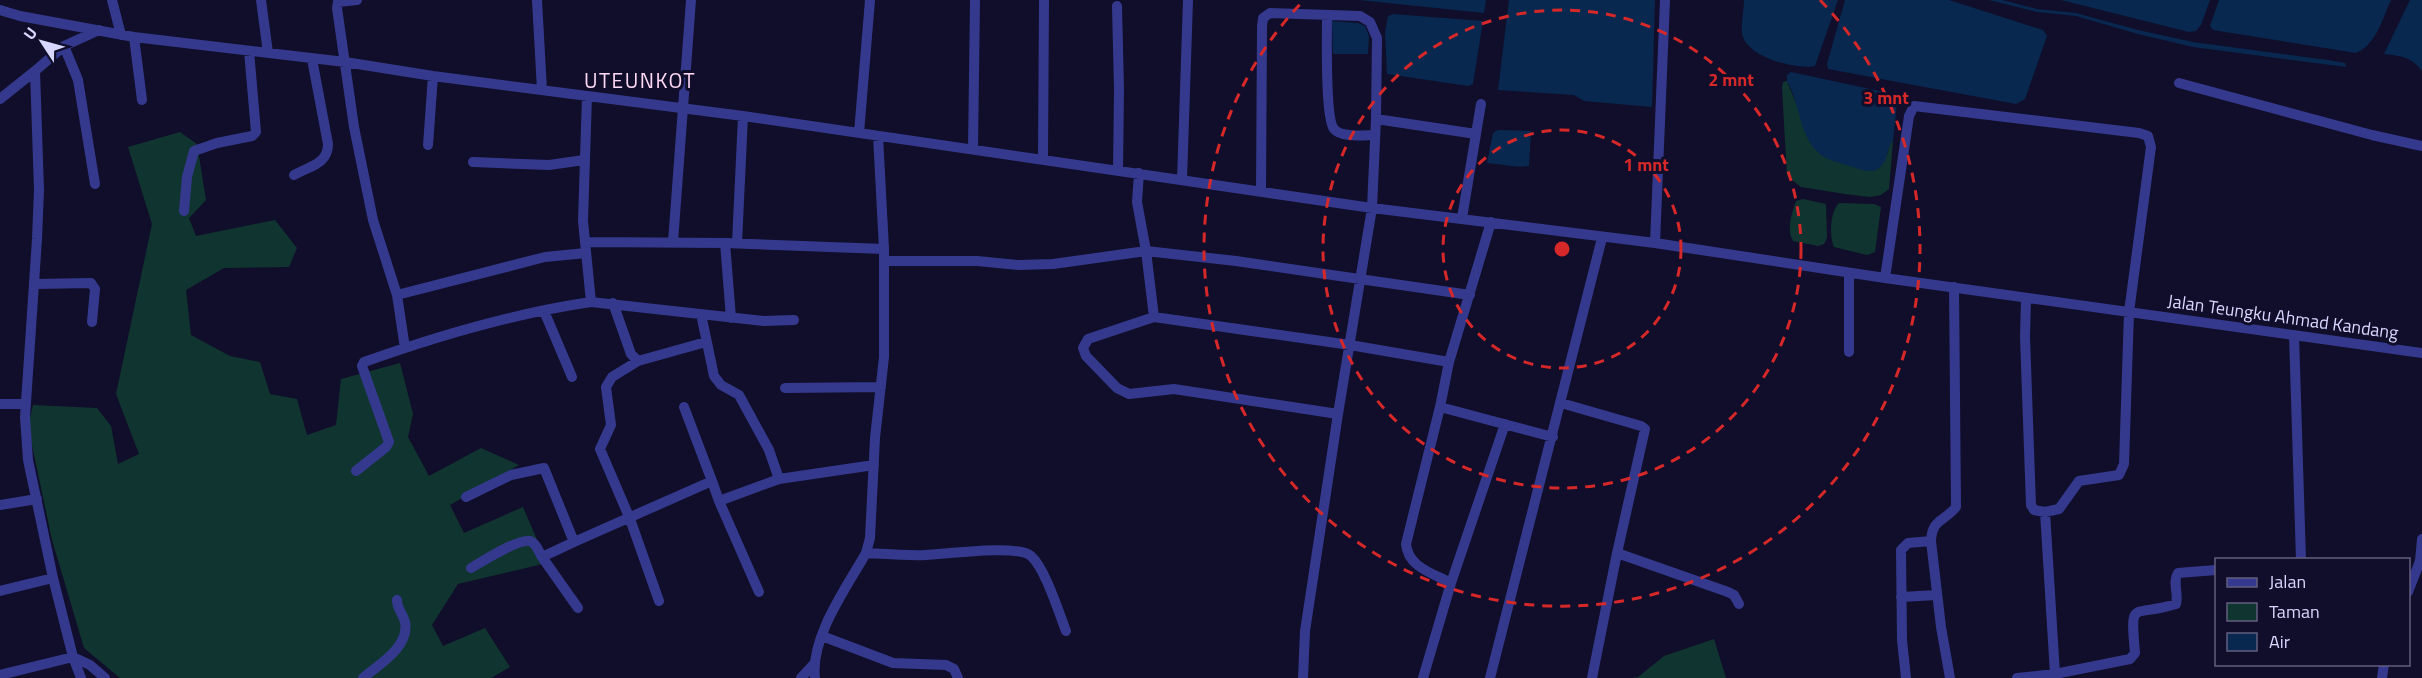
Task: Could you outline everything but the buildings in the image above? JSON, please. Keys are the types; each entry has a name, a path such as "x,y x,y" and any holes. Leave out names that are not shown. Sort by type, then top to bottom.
{"street":[{"path":"112,0 121,35"},
{"path":"261,0 268,53"},
{"path":"357,0 336,4 354,127 373,220 397,295 405,348"},
{"path":"537,0 542,90"},
{"path":"673,242 691,0"},
{"path":"859,133 870,0"},
{"path":"973,149 975,0"},
{"path":"1044,0 1044,158"},
{"path":"1182,180 1188,0"},
{"path":"1655,243 1665,0"},
{"path":"1117,6 1118,171"},
{"name":"Jalan Teungku Ahmad Kandang","path":"0,10 20,16 134,37 345,62 432,76 743,116 1044,158 1372,208 1655,243 1849,273 2422,353"},
{"path":"1261,190 1263,18 1270,13 1360,16 1370,22 1377,38 1372,208 1305,631 1303,678"},
{"path":"1327,15 1329,102 1332,125 1335,130 1342,133 1375,135"},
{"path":"0,99 64,46 99,30"},
{"path":"134,37 142,100"},
{"path":"64,46 78,80 95,184"},
{"path":"184,211 187,177 194,151 217,142 252,136 256,132 249,51"},
{"path":"294,175 323,160 328,153 312,59"},
{"path":"35,71 39,190 35,284 24,404 28,460 53,578 73,657 81,678"},
{"path":"428,145 432,76"},
{"path":"2179,83 2372,135 2422,146"},
{"path":"587,96 583,205 591,302"},
{"path":"1462,218 1481,104"},
{"path":"1885,278 1909,116 1914,106 2139,133 2148,136 2151,147 2135,312 2124,464 2122,471 2114,476 2079,481 2059,509 2045,512 2034,510 2031,505 2025,337 2026,298"},
{"path":"731,318 731,243 743,116"},
{"path":"1376,119 1476,134"},
{"path":"815,678 814,664 822,636 866,553 870,538 884,357 884,255 878,136"},
{"path":"473,162 549,165 584,160"},
{"path":"1139,173 1137,202 1154,317"},
{"path":"1451,583 1413,563 1407,556 1406,544 1449,362 1491,222"},
{"path":"1490,678 1562,403 1602,238"},
{"path":"397,295 586,247 673,242 731,243 1019,266 1146,251 1236,261 1470,295"},
{"path":"1849,273 1849,352"},
{"path":"35,284 91,283 95,289 92,322"},
{"path":"1950,678 1931,541 1935,524 1956,507 1954,287"},
{"path":"356,471 386,447 388,442 363,363 405,348 513,318 591,302 764,321 794,320"},
{"path":"613,303 631,354 638,361"},
{"path":"544,311 572,377"},
{"path":"701,314 714,376 721,385 739,395 769,450 779,479"},
{"path":"1338,414 1174,389 1135,394 1122,391 1086,356 1083,348 1088,339 1154,317 1350,345 1449,362"},
{"path":"2294,335 2301,558"},
{"path":"659,601 630,519 600,449 611,425 606,387 612,377 638,361 706,342"},
{"path":"785,388 881,387"},
{"path":"1562,403 1645,429 1592,678"},
{"path":"0,404 24,404"},
{"path":"684,407 719,501 759,592"},
{"path":"1440,407 1553,437"},
{"path":"1423,678 1451,583 1505,424"},
{"path":"719,501 779,479 874,465"},
{"path":"466,497 511,475 544,468 574,542"},
{"path":"542,556 712,482"},
{"path":"0,506 37,499"},
{"path":"2045,512 2055,674"},
{"path":"2420,581 2422,539"},
{"path":"471,568 518,543 529,541 533,543 578,608"},
{"path":"1906,678 1902,640 1901,550 1908,543 1931,541"},
{"path":"866,553 925,555 1023,551 1031,555 1042,571 1066,631"},
{"path":"1617,553 1728,592 1734,595 1738,604"},
{"path":"2018,678 2055,674 2133,657 2135,653 2132,621 2134,615 2139,610 2176,604 2175,577 2178,573 2215,570"},
{"path":"0,591 53,578"},
{"path":"1901,597 1937,595"},
{"path":"363,678 396,650 404,636 405,622 397,607 397,600"},
{"path":"822,636 893,663 946,665 954,669 958,678"},
{"path":"0,675 73,657 90,665 105,678"},
{"path":"801,678 814,664"}],"green space":[{"path":"1787,81 1795,101 1887,155 1890,143 1893,141 1889,189 1881,195 1870,197 1845,194 1801,187 1787,176 1782,88 1783,82"},
{"path":"180,132 197,144 206,200 189,218 196,236 275,220 297,248 289,267 224,268 186,290 191,335 230,356 260,362 270,394 297,399 307,435 336,425 341,379 400,363 413,414 408,437 429,476 481,448 519,465 450,505 464,533 523,507 547,563 458,584 432,625 443,646 485,628 510,667 491,678 120,678 84,648 52,540 28,426 33,405 97,408 111,426 118,464 139,454 116,394 152,224 128,147"},
{"path":"1803,199 1826,204 1827,238 1824,244 1818,246 1793,241 1791,237 1791,216 1796,201"},
{"path":"1839,203 1874,204 1881,207 1875,252 1867,255 1834,247 1831,224"},
{"path":"1714,639 1726,678 1632,678 1638,677 1664,656"}],"water":[{"path":"1359,0 1486,0 1484,13"},
{"path":"1509,0 1655,0 1652,107 1584,101 1574,95 1498,90"},
{"path":"1744,0 1838,0 1815,66 1784,64 1752,49 1742,33"},
{"path":"1845,0 1949,0 2043,30 2047,36 2025,99 2016,104 1828,69 1827,64"},
{"path":"1989,0 2002,0 2037,9 2076,13 2193,42 2345,63 2346,67 2193,47 2076,16 2037,12"},
{"path":"2061,0 2210,0 2201,25 2196,31 2189,32"},
{"path":"2219,0 2391,0 2374,37 2369,44 2356,53 2213,30 2210,26"},
{"path":"2410,0 2422,0 2422,71 2406,58 2384,54"},
{"path":"1393,14 1483,21 1473,84 1468,86 1387,74 1385,32 1388,16"},
{"path":"1332,21 1358,23 1365,26 1369,36 1368,54 1333,54"},
{"path":"1791,72 1889,93 1897,103 1893,141 1879,168 1873,171 1863,170 1826,158 1817,152 1805,134 1792,90 1787,81 1787,75"},
{"path":"1498,130 1531,131 1529,166 1487,163 1493,133"}],"district":[{"name":"UTEUNKOT","path":"640,81"}]}
